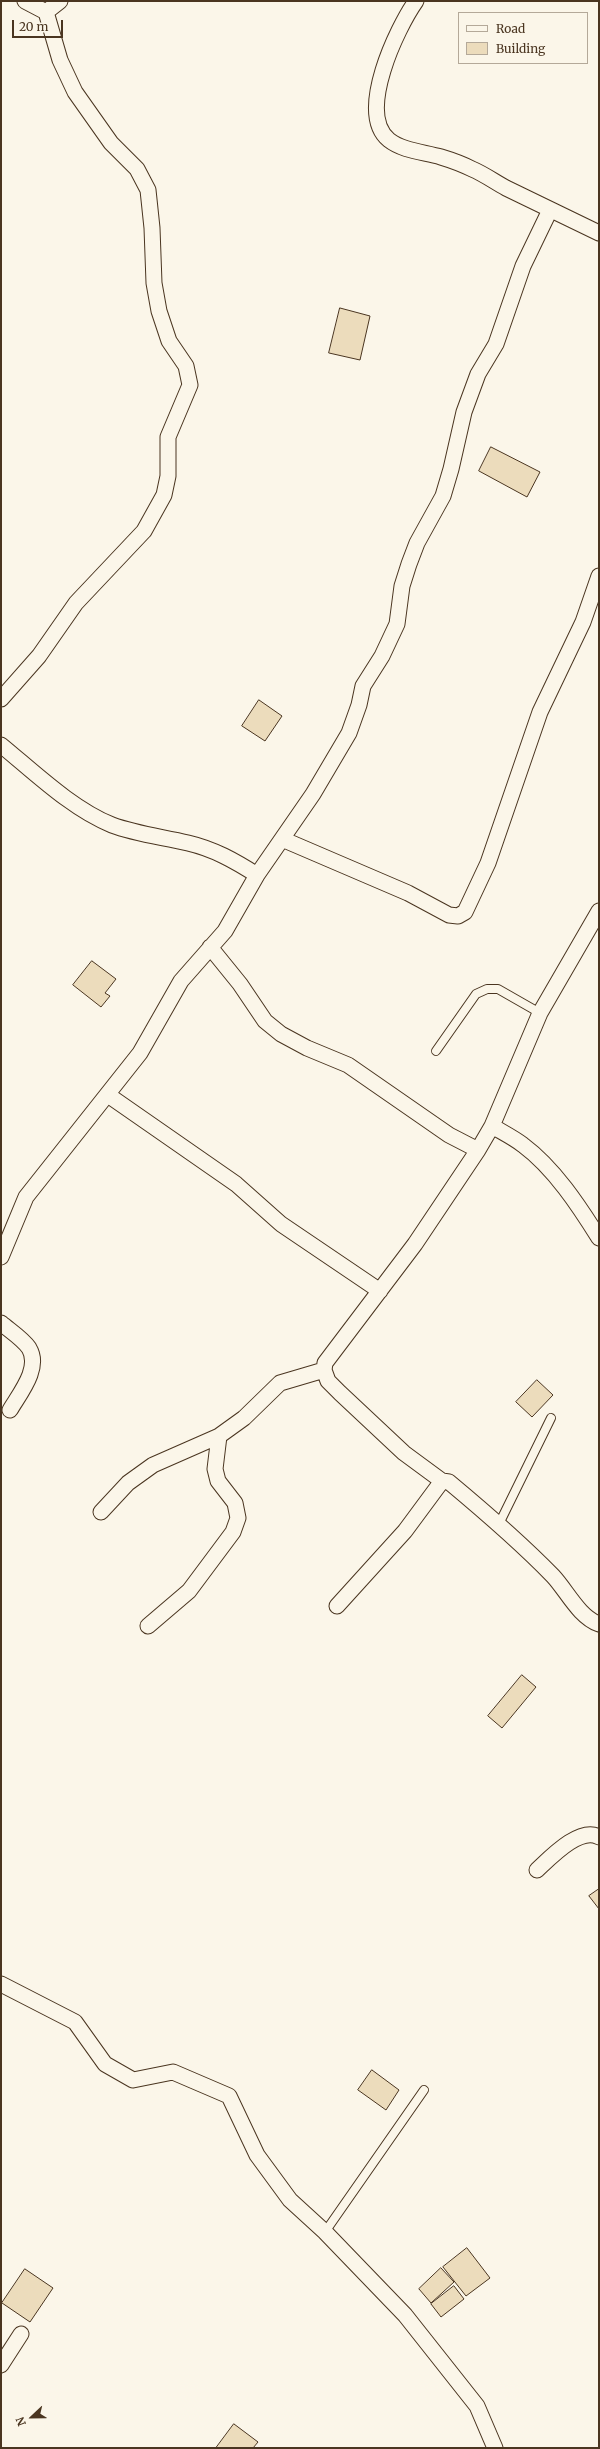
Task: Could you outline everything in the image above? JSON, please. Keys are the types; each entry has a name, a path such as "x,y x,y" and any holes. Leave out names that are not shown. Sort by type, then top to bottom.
{"street":[{"path":"1,699 38,656 76,603 144,531 164,495 168,476 168,437 190,385 186,366 169,340 159,311 154,283 152,228 148,190 137,169 111,142 75,92 60,60 46,12 25,1"},
{"path":"46,12 60,1"},
{"path":"416,1 403,22 383,72 376,104 376,116 380,129 388,139 399,146 443,157 473,169 550,210 599,233"},
{"path":"1,1257 26,1197 140,1053 181,981 225,930 256,876 313,794 349,733 363,686 391,639 397,624 402,586 417,543 443,496 451,469 464,412 478,374 496,344 523,266 550,210"},
{"path":"282,839 408,893 449,915 458,916 465,912 488,864 540,712 583,622 599,576"},
{"path":"1,745 45,782 94,816 112,825 190,843 229,857 256,876"},
{"path":"599,911 540,1013 492,1126 478,1150 415,1244 325,1363 324,1370 328,1381 404,1453 442,1480 449,1482 499,1524 554,1577 583,1613 599,1624"},
{"path":"210,947 240,984 265,1021 281,1034 307,1048 348,1065 448,1135 478,1150"},
{"path":"108,1095 236,1184 281,1224 380,1291"},
{"path":"492,1126 524,1146 549,1169 584,1215 599,1238"},
{"path":"1,1323 28,1348 33,1360 30,1374 10,1410"},
{"path":"101,1512 128,1483 153,1465 218,1436 244,1418 280,1383 324,1370"},
{"path":"148,1626 189,1590 233,1532 238,1518 235,1502 218,1481 215,1469 218,1436"},
{"path":"337,1606 405,1531 442,1480"},
{"path":"537,1870 560,1849 582,1835 590,1834 599,1837"},
{"path":"1,1984 75,2022 105,2064 133,2080 173,2072 229,2096 257,2155 290,2200 325,2232 404,2315 477,2406 495,2448"},
{"path":"1,2364 21,2334"}],"lane":[{"path":"436,1051 476,994 487,988 498,989 540,1013"},
{"path":"499,1524 551,1418"},
{"path":"325,2232 424,2090"}],"building":[{"path":"340,308 370,316 360,360 329,353"},
{"path":"491,447 540,472 527,497 479,471"},
{"path":"259,700 282,716 265,741 242,726"},
{"path":"92,961 116,979 105,993 110,996 101,1007 73,985"},
{"path":"537,1380 553,1395 532,1417 516,1402"},
{"path":"522,1675 536,1687 502,1728 488,1716"},
{"path":"599,1889 599,1909 589,1896"},
{"path":"372,2070 399,2090 386,2110 358,2090"},
{"path":"467,2248 490,2278 466,2296 443,2267"},
{"path":"441,2268 454,2282 431,2303 419,2289"},
{"path":"25,2269 53,2288 30,2322 2,2303"},
{"path":"454,2286 464,2299 441,2317 431,2304"},
{"path":"234,2424 258,2442 253,2448 216,2448"}]}
